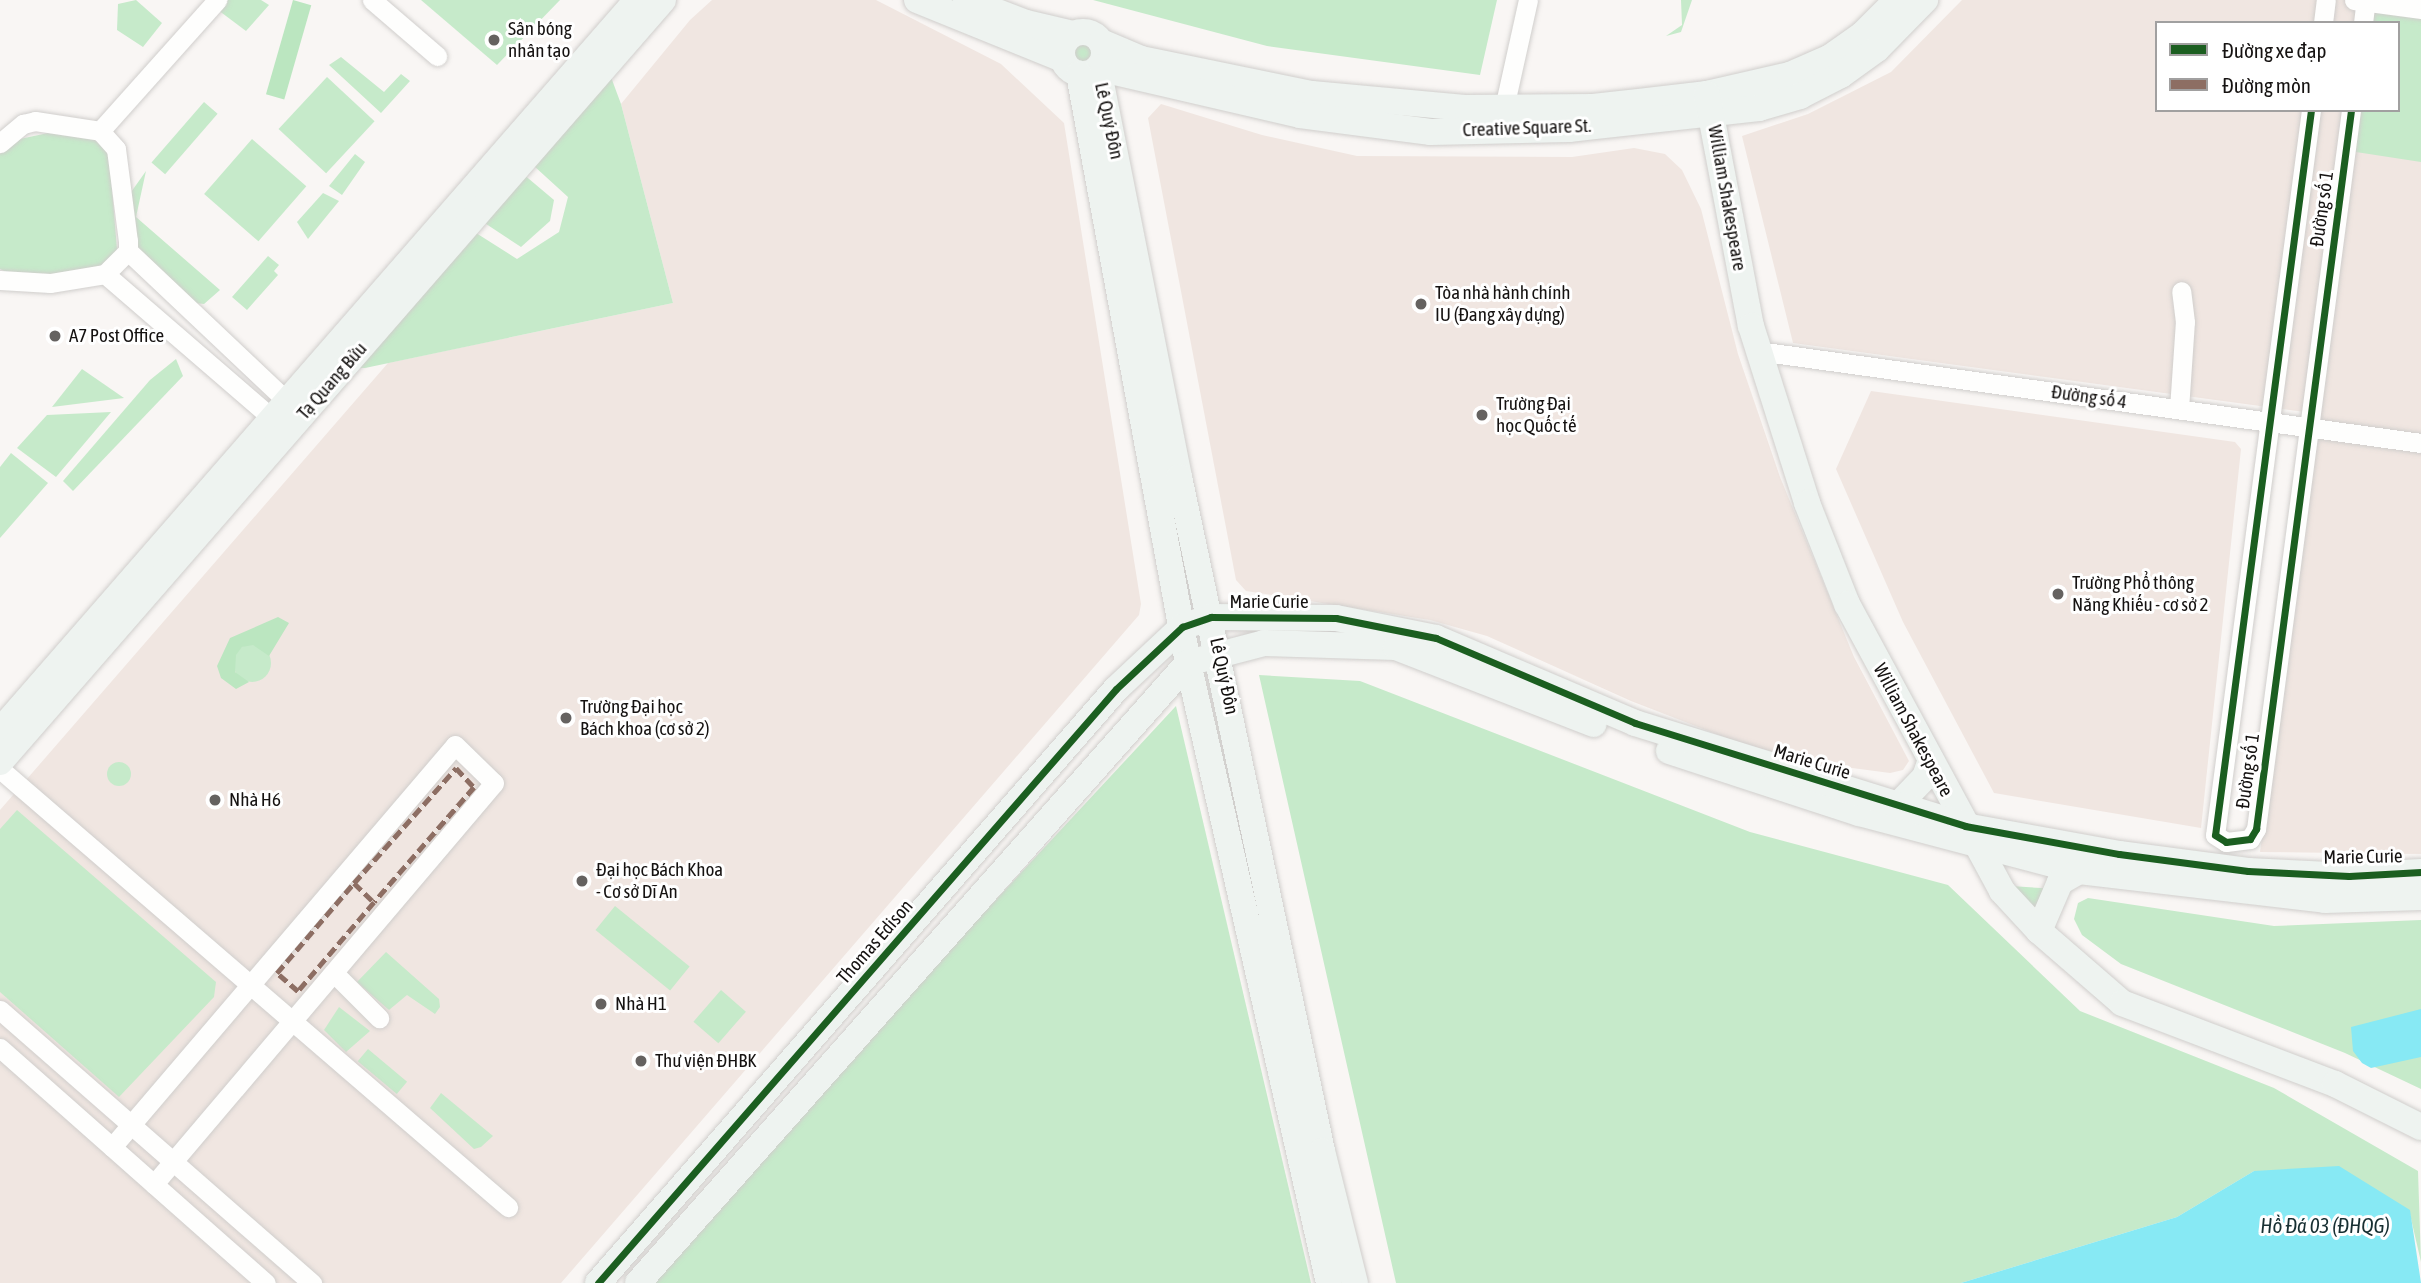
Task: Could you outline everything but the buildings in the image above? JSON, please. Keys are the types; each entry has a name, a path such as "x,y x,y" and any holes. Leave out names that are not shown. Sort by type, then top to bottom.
{"street":[{"path":"100,131 217,0"},
{"path":"372,0 436,56"},
{"name":"Tạ Quang Bửu","path":"0,762 287,417 483,191 637,0"},
{"name":"Tạ Quang Bửu","path":"483,191 663,0"},
{"path":"917,0 1085,61"},
{"path":"966,0 1018,10 1073,34 1064,42 1085,61"},
{"path":"1504,108 1528,0"},
{"name":"Creative Square St.","path":"1085,61 1300,115 1432,132 1569,129 1709,104 1829,58 1863,34 1897,0"},
{"name":"Creative Square St.","path":"1085,61 1141,60 1312,94 1394,104 1504,108 1709,104 1759,108 1841,75 1877,49 1925,0"},
{"path":"2323,21 2326,0"},
{"path":"2363,21 2362,1 2421,9"},
{"name":"Lê Quý Đôn","path":"1085,61 1166,480 1188,663 1310,1154 1355,1283"},
{"name":"William Shakespeare","path":"1709,104 1742,290 1758,351 1807,503 1843,595 2002,891 2039,931 2122,1003 2335,1084 2421,1127"},
{"name":"Đường số 1","path":"2311,112 2214,835 2226,842 2250,839 2256,829 2351,112"},
{"path":"0,144 23,124 35,121 100,131 116,149 128,251 287,417"},
{"path":"0,279 50,283 105,274 128,251"},
{"path":"105,274 287,417"},
{"path":"2179,410 2185,321 2181,291"},
{"name":"Đường số 4","path":"1758,351 2421,443"},
{"name":"Tạ Quang Bửu","path":"0,731 287,417"},
{"name":"Lê Quý Đôn","path":"1166,480 1211,617 1219,652 1310,1154 1329,1283"},
{"name":"Marie Curie","path":"1182,627 1211,617 1336,618 1436,638 1635,723 1899,804 1970,835 2249,871 2349,876 2421,872"},
{"name":"Thomas Edison","path":"598,1283 1116,690 1182,627"},
{"name":"Marie Curie","path":"1188,663 1219,652 1264,643 1396,647 1707,765 1970,835 2079,871 2325,901 2421,897"},
{"path":"638,1283 1188,663"},
{"path":"112,1147 253,987 455,745 494,783 154,1184"},
{"path":"1899,804 1925,777 1931,760"},
{"path":"0,769 508,1207"},
{"path":"1003,819 1030,841"},
{"path":"2039,931 2060,882 2079,871"},
{"path":"334,973 379,1018"},
{"path":"0,1010 312,1283"},
{"path":"0,1048 266,1283"}],"shaded area":[{"name":"Trường Đại học Bách khoa (cơ sở 2)","path":"712,0 876,0 1001,64 1064,123 1141,604 1139,615 561,1283 0,1283 0,810 388,363 673,303 621,104 690,20"},
{"path":"1962,0 2421,0 2421,854 2260,852 2320,414 1793,343 1742,136 1808,114 1891,72"},
{"name":"Trường Đại học Quốc tế","path":"1161,104 1262,135 1357,156 1572,157 1634,148 1665,154 1682,170 1701,209 1738,354 1780,477 1854,657 1909,761 1903,770 1890,773 1822,764 1742,744 1631,701 1487,636 1430,620 1246,591 1236,580 1148,118"},
{"name":"Trường Phổ thông Năng Khiếu - cơ sở 2","path":"1871,391 2235,442 2241,449 2201,828 1994,793 1903,622 1836,469"}],"green space":[{"path":"136,0 162,23 143,47 117,30 118,4"},
{"path":"228,0 261,0 269,5 246,31 218,10"},
{"path":"293,0 311,5 284,99 266,94"},
{"name":"Sân bóng nhân tạo","path":"421,0 560,0 497,65"},
{"path":"1093,0 1497,0 1480,75 1267,46"},
{"path":"1681,0 1692,0 1681,32 1666,36 1682,25"},
{"path":"2367,11 2421,17 2421,162 2343,150 2348,112 2400,112 2400,21 2360,21"},
{"path":"1082,36 1093,40 1097,51 1093,62 1082,66 1071,62 1067,51 1071,40"},
{"path":"341,57 384,92 401,74 410,81 381,113 329,65"},
{"path":"605,61 621,104 673,303 365,368 339,368 465,226 517,259 559,232 568,197 523,156"},
{"path":"327,77 375,121 326,173 279,129"},
{"path":"204,102 218,114 165,174 152,162"},
{"path":"67,129 95,138 109,153 117,249 107,269 19,278 0,269 0,154 15,140"},
{"path":"252,139 306,186 258,241 204,194"},
{"path":"355,154 365,162 342,195 329,186"},
{"path":"516,168 554,200 550,221 521,247 474,216"},
{"path":"146,171 136,217 220,290 204,304 195,303 125,242 124,202"},
{"path":"323,193 339,201 308,239 297,222"},
{"path":"268,256 279,265 274,271 278,275 247,310 232,297"},
{"path":"176,359 183,376 73,491 63,481 150,380"},
{"path":"82,369 124,398 52,407"},
{"path":"111,412 56,477 17,448 47,415"},
{"path":"11,453 48,483 0,538 0,467"},
{"path":"278,617 289,623 269,656 253,645 242,647 236,655 235,672 249,682 236,689 221,678 217,666 230,638"},
{"path":"252,644 265,650 271,663 265,676 252,682 239,676 233,663 239,650"},
{"path":"1259,675 1360,681 1750,832 1948,885 2080,1011 2274,1088 2418,1171 2421,1262 2409,1210 2254,1171 2177,1217 1961,1283 1396,1283"},
{"path":"1176,706 1311,1283 645,1283 752,1162"},
{"path":"119,762 127,766 131,774 127,782 119,786 111,782 107,774 111,766"},
{"path":"17,810 216,982 214,997 119,1097 0,992 0,829"},
{"path":"2010,886 2057,889 2046,922"},
{"path":"2088,898 2274,926 2421,920 2421,1089 2345,1053 2121,964 2082,935 2074,919 2078,903"},
{"path":"615,906 690,966 670,991 595,930"},
{"path":"386,952 439,999 440,1007 435,1014 407,995 389,1010 357,982"},
{"path":"721,990 746,1012 718,1043 693,1022"},
{"path":"339,1007 370,1031 346,1052 324,1030"},
{"path":"368,1049 407,1082 397,1094 358,1061"},
{"path":"441,1093 493,1136 481,1147 474,1149 430,1108"}],"water":[{"path":"2421,1009 2421,1057 2371,1068 2362,1063 2353,1051 2351,1027"},
{"name":"Hồ Đá 03 (ĐHQG)","path":"2339,1166 2410,1210 2421,1283 1961,1283 2177,1217 2254,1171"}],"marked path":[{"path":"354,883 456,768 474,787 298,991 277,973 354,883 374,902"}],"cycle path":[{"path":"2311,112 2215,835 2226,842 2250,839 2256,829 2351,112"},
{"path":"598,1283 1116,689 1182,627 1211,617 1336,618 1436,638 1635,723 1965,826 2119,854 2248,871 2349,876 2421,872"}],"place":[{"name":"Sân bóng nhân tạo","path":"494,40"},
{"name":"Tòa nhà hành chính IU (Đang xây dựng)","path":"1421,304"},
{"name":"A7 Post Office","path":"55,336"},
{"name":"Trường Đại học Quốc tế","path":"1482,415"},
{"name":"Trường Phổ thông Năng Khiếu - cơ sở 2","path":"2058,594"},
{"name":"Trường Đại học Bách khoa (cơ sở 2)","path":"566,718"},
{"name":"Nhà H6","path":"215,800"},
{"name":"Đại học Bách Khoa - Cơ sở Dĩ An","path":"582,881"},
{"name":"Nhà H1","path":"601,1004"},
{"name":"Thư viện ĐHBK","path":"641,1061"}]}
